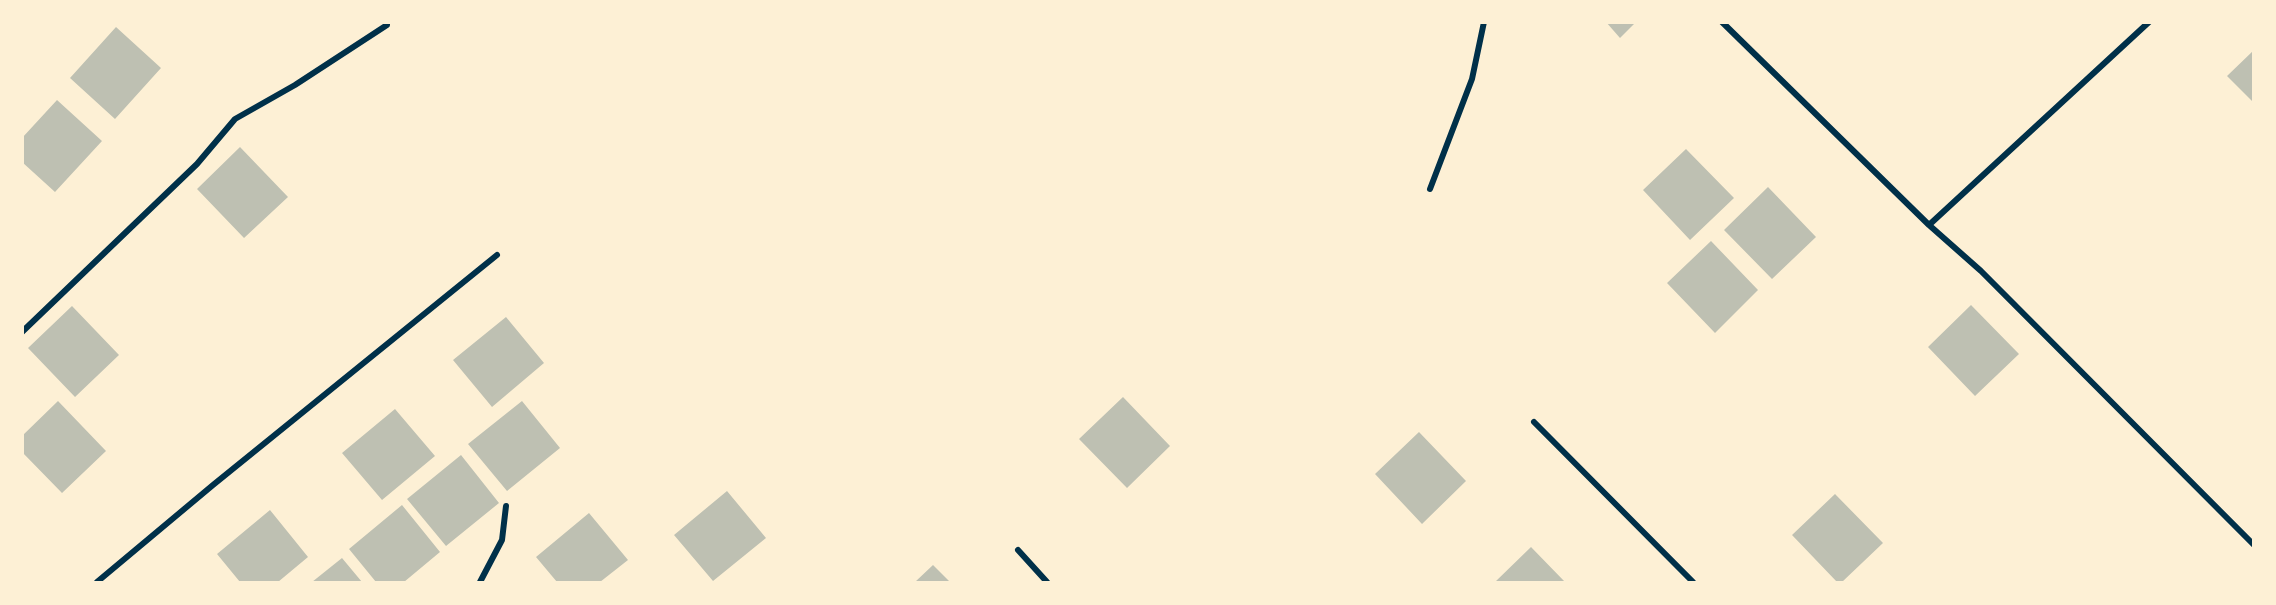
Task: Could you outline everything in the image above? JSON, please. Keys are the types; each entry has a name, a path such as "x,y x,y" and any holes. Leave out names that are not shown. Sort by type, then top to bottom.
{"street":[{"path":"22,332 197,164 235,119 295,85 387,25 387,22"},
{"path":"1430,189 1472,80 1484,22"},
{"path":"1722,22 1929,225 1981,272 2253,545"},
{"path":"1929,225 2149,22"},
{"path":"97,582 496,255"},
{"path":"1534,422 1693,582"},
{"path":"480,582 502,540 506,506"},
{"path":"1018,550 1047,582"}],"building":[{"path":"1606,22 1636,22 1620,38"},
{"path":"116,27 161,68 115,119 70,78"},
{"path":"2254,50 2254,103 2227,76"},
{"path":"57,100 102,141 55,192 22,162 22,138"},
{"path":"240,147 288,197 244,238 197,189"},
{"path":"1686,149 1734,198 1690,240 1643,190"},
{"path":"1768,187 1816,237 1772,279 1724,230"},
{"path":"1711,241 1758,290 1715,333 1667,283"},
{"path":"1971,305 2019,354 1975,396 1928,347"},
{"path":"72,306 119,355 75,397 28,348"},
{"path":"506,317 544,363 492,407 453,360"},
{"path":"1123,397 1170,446 1127,488 1079,439"},
{"path":"58,401 106,451 62,493 22,452 22,436"},
{"path":"522,401 560,448 507,491 468,444"},
{"path":"395,409 435,456 382,500 342,453"},
{"path":"1419,432 1466,481 1422,524 1375,474"},
{"path":"461,455 499,503 446,546 407,499"},
{"path":"727,491 766,538 713,581 674,535"},
{"path":"1835,494 1883,543 1842,582 1837,582 1792,535"},
{"path":"402,505 440,552 404,582 376,582 349,549"},
{"path":"270,510 308,557 278,582 240,582 217,554"},
{"path":"589,513 628,560 600,582 557,582 536,557"},
{"path":"1531,547 1565,582 1495,582"},
{"path":"342,558 362,582 312,582"},
{"path":"933,565 950,582 915,582"}]}
